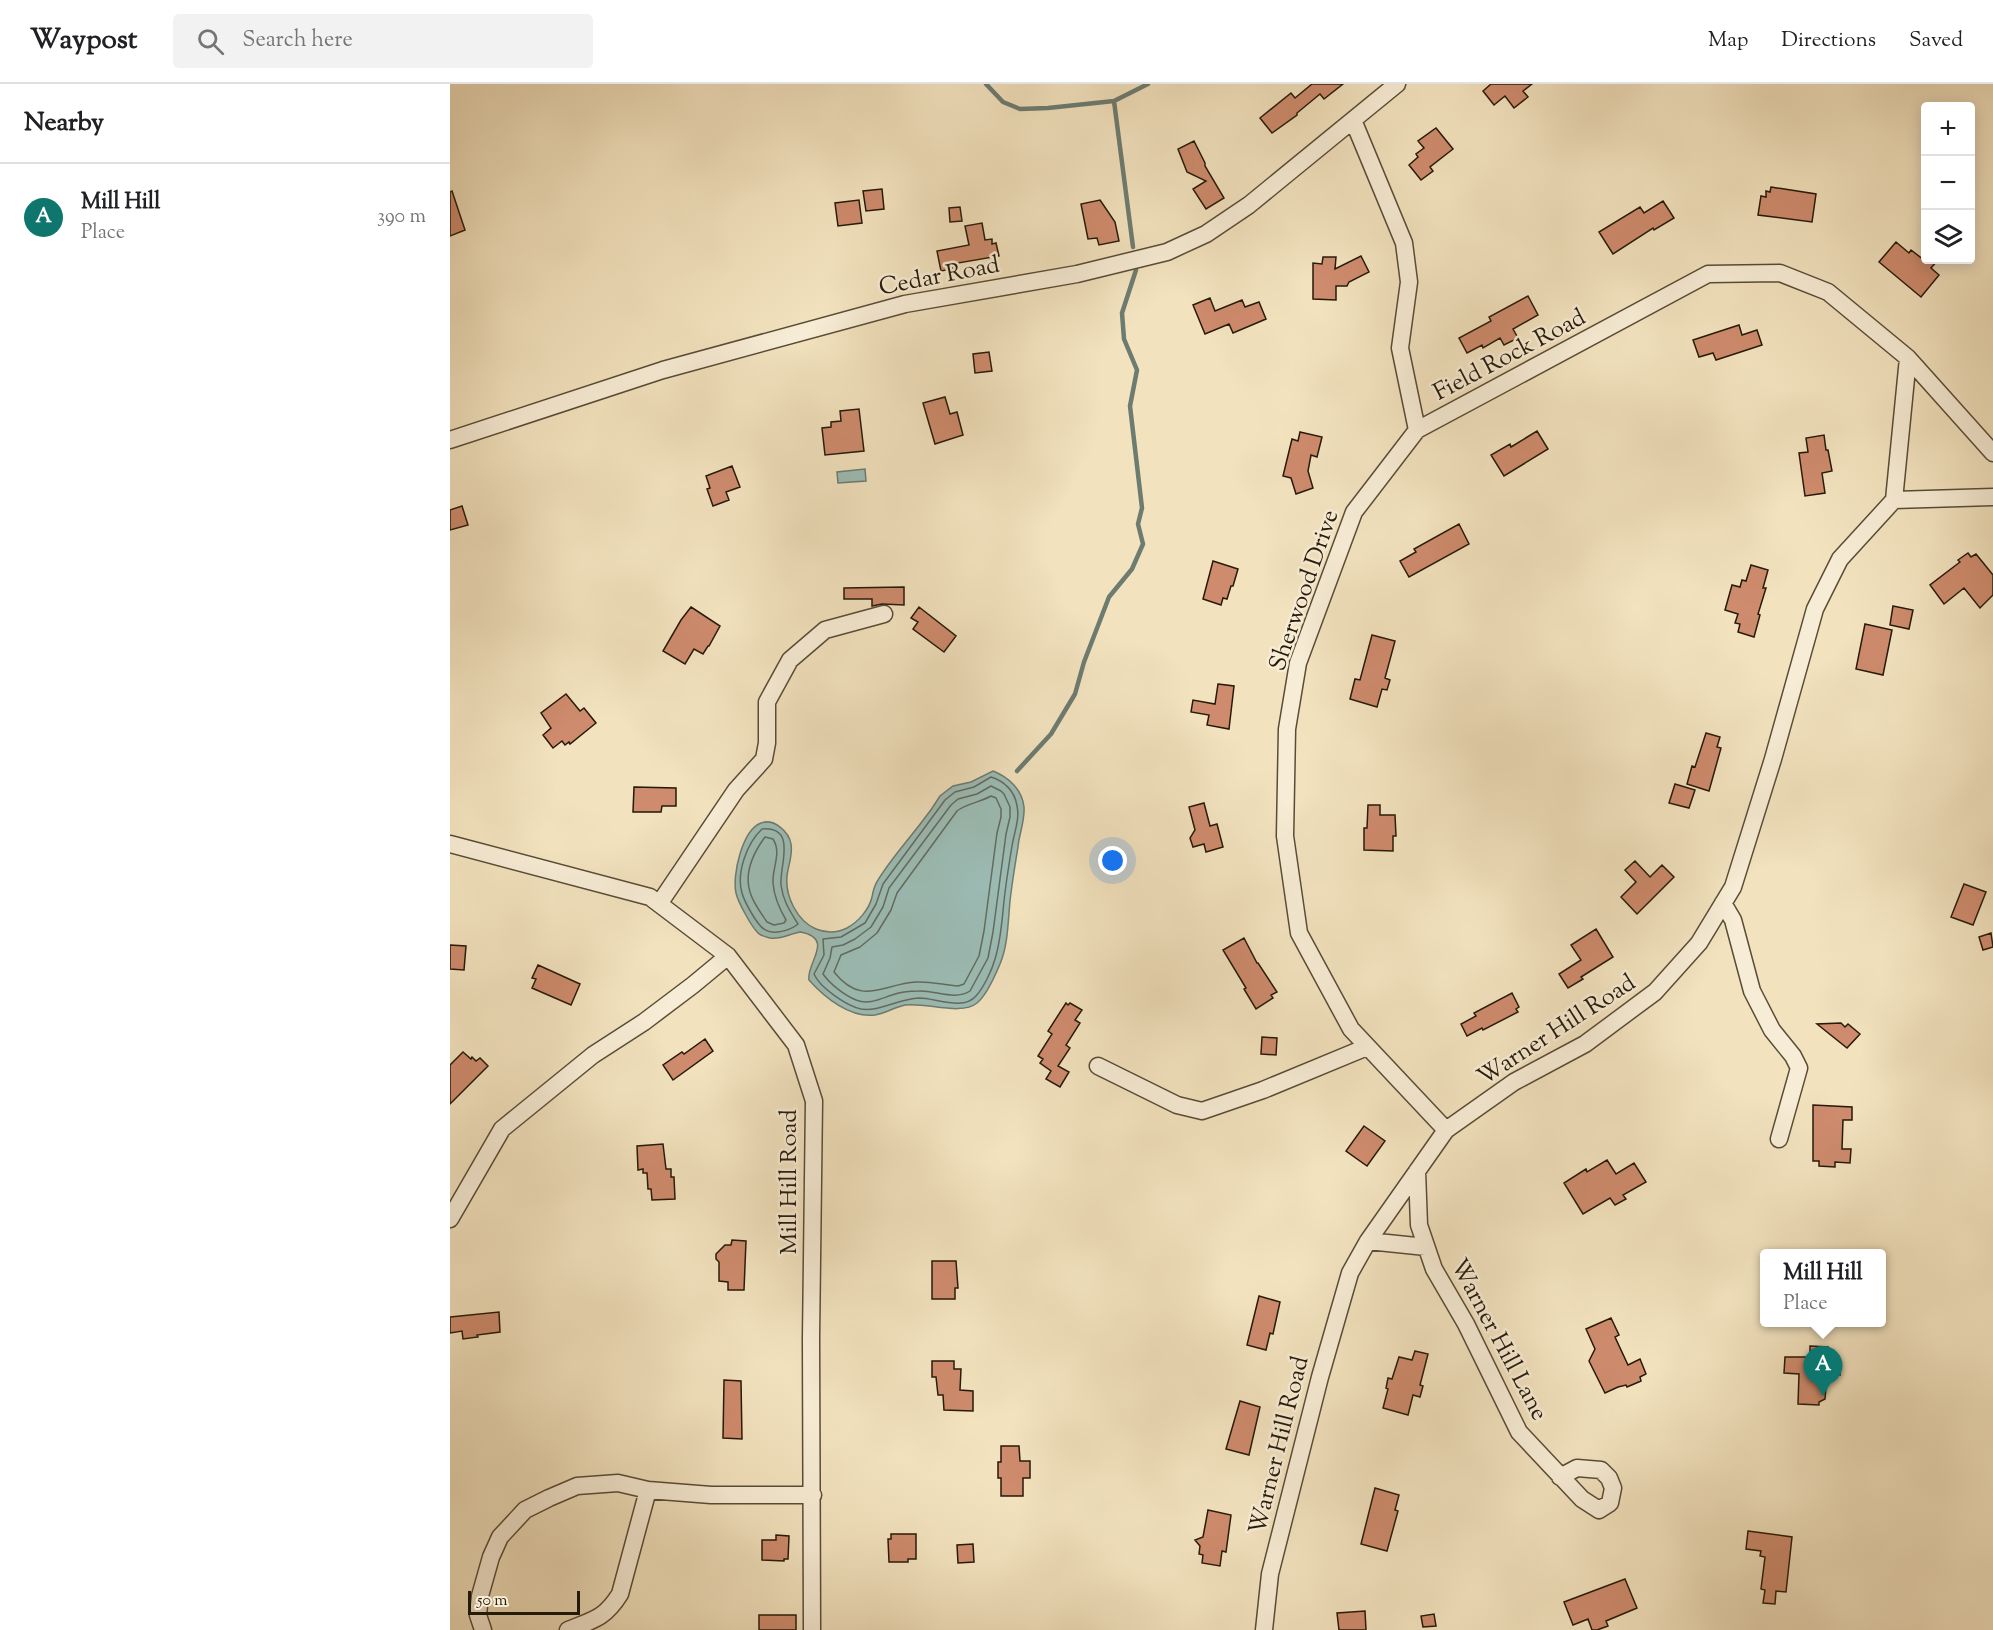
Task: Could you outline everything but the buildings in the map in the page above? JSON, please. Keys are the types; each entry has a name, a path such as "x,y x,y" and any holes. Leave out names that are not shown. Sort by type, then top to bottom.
{"street":[{"name":"Cedar Road","path":"450,440 663,370 906,304 1077,274 1167,252 1206,234 1249,205 1397,84"},
{"name":"Field Rock Road","path":"1353,120 1404,243 1409,282 1400,348 1417,430 1708,274 1780,273 1828,292 1908,358 1993,453"},
{"path":"1908,358 1894,500 1993,497"},
{"name":"Sherwood Drive","path":"1417,430 1354,512 1298,663 1287,729 1285,836 1299,933 1351,1029 1446,1130"},
{"name":"Warner Hill Road","path":"1264,1630 1270,1574 1320,1377 1350,1273 1368,1240 1446,1130 1515,1082 1586,1044 1655,992 1699,943 1733,887 1773,759 1815,609 1840,559 1894,500"},
{"path":"659,904 736,790 764,759 767,743 767,702 790,660 825,630 884,614"},
{"name":"Mill Hill Road","path":"450,844 650,897 728,956 796,1045 814,1101 811,1328 812,1630"},
{"path":"1723,903 1733,920 1752,991 1772,1030 1793,1056 1799,1068 1779,1139"},
{"path":"450,1219 502,1129 593,1055 660,1010 728,956"},
{"path":"1098,1066 1176,1105 1202,1111 1263,1090 1367,1047"},
{"name":"Warner Hill Lane","path":"1417,1171 1419,1225 1434,1269 1466,1324 1518,1432 1560,1477"},
{"name":"Warner Hill Lane","path":"1368,1240 1426,1247"},
{"path":"483,1630 478,1615 480,1596 491,1557 500,1537 525,1510 577,1486 618,1483 648,1490 711,1495 813,1495"},
{"path":"568,1630 601,1617 612,1607 620,1594 648,1490"}],"water":[{"path":"865,469 866,481 838,483 837,472"},
{"path":"993,771 1009,780 1017,789 1023,801 1024,812 1005,949 990,985 977,1003 970,1007 953,1009 905,1005 875,1015 847,1010 830,1000 809,980 818,946 811,935 801,932 778,938 762,936 748,920 739,902 735,885 740,854 754,827 761,823 771,822 780,827 790,839 791,852 787,884 790,899 798,914 816,929 828,932 839,931 847,928 866,911 883,872 940,796 953,786 971,782"}],"waterway":[{"path":"986,84 1003,102 1020,109 1114,101 1148,84"},
{"path":"1114,101 1133,247"},
{"path":"1017,771 1051,734 1075,694 1084,662 1109,597 1132,569 1143,544 1138,524 1142,508 1130,406 1137,370 1124,339 1122,313 1136,270"}],"place":[{"name":"Mill Hill","path":"1823,1396"}]}
